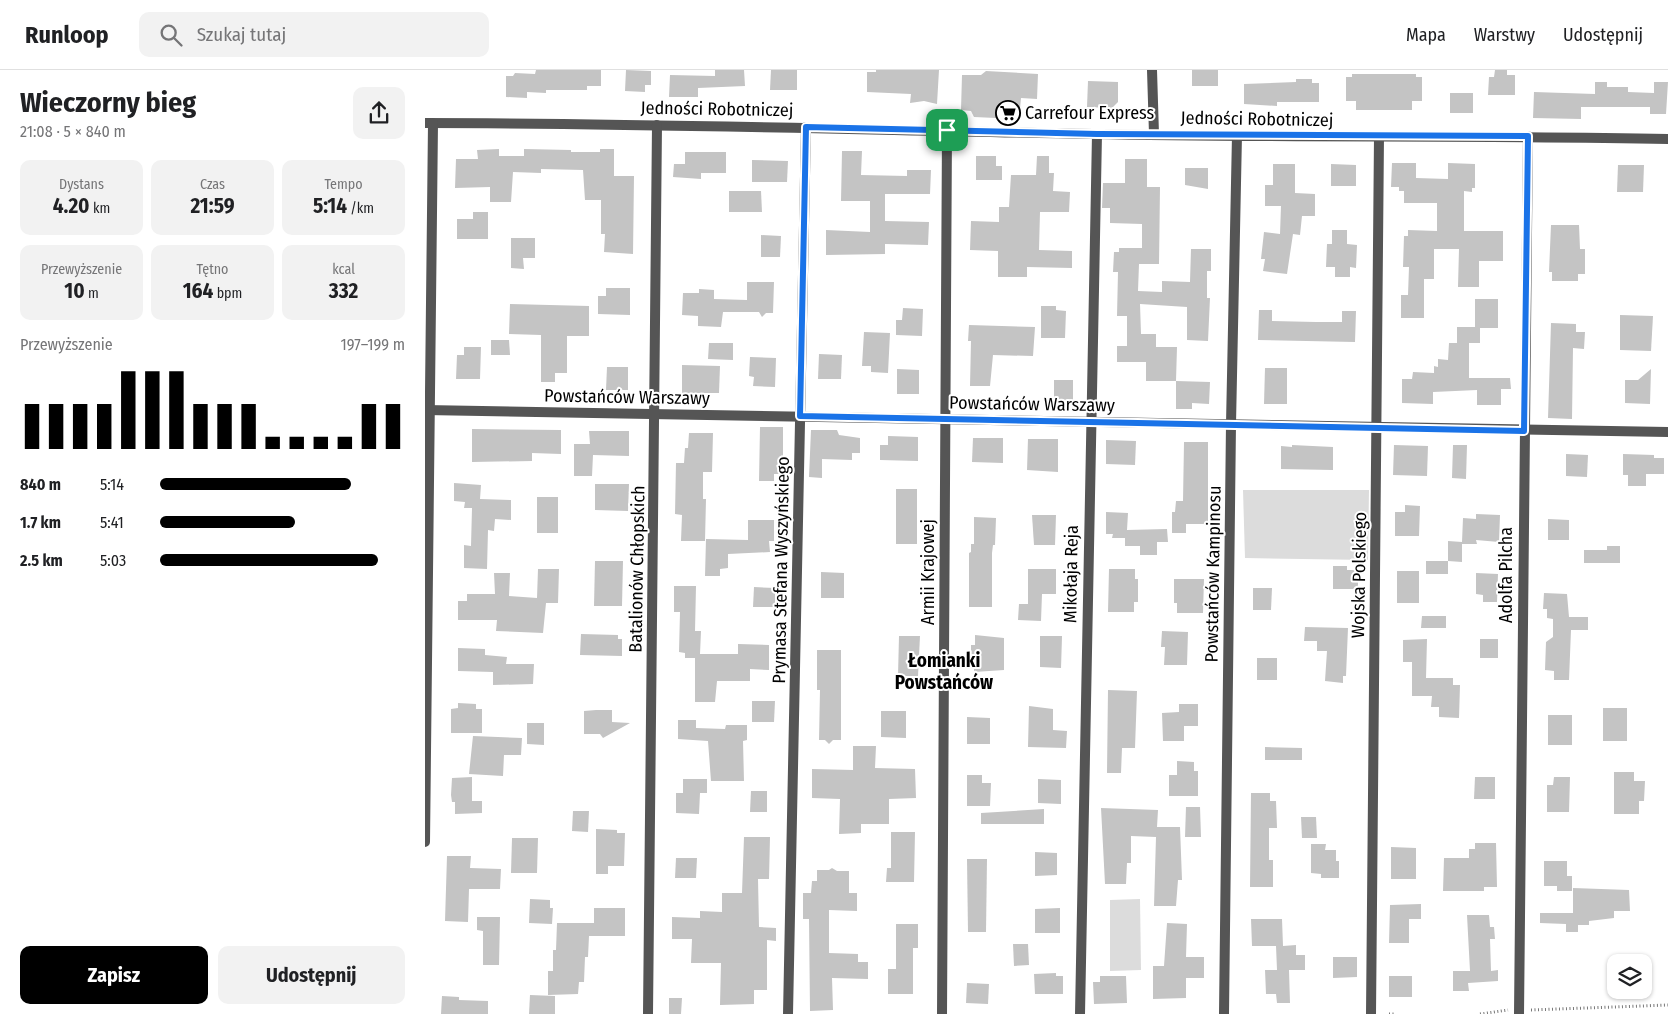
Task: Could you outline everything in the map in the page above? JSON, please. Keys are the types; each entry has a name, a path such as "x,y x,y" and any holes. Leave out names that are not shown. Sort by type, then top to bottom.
{"street":[{"path":"1152,70 1154,134"},
{"path":"425,842 429,123"},
{"name":"Jedności Robotniczej","path":"429,123 806,127 1097,134 1528,136 1668,139"},
{"name":"Batalionów Chłopskich","path":"648,1014 657,125"},
{"name":"Prymasa Stefana Wyszyńskiego","path":"788,1014 806,127"},
{"name":"Armii Krajowej","path":"942,1014 947,130"},
{"name":"Mikołaja Reja","path":"1079,1014 1097,134"},
{"name":"Powstańców Kampinosu","path":"1224,1014 1231,424 1237,135"},
{"name":"Wojska Polskiego","path":"1371,1014 1379,136"},
{"name":"Adolfa Pilcha","path":"1519,1012 1528,136"},
{"name":"Powstańców Warszawy","path":"427,410 945,418 1524,431 1668,432"}],"path":[{"path":"1480,1014 1491,1011 1519,1012 1668,1005"},
{"path":"1389,1014 1395,1014"}],"shaded area":[{"path":"1243,490 1369,490 1368,560 1245,558"},
{"path":"1140,899 1141,970 1110,971 1110,900"}],"building":[{"path":"536,70 601,70 601,86 587,86 587,90 546,90 546,93 527,92 527,98 506,97 506,76 513,76 515,73 535,74"},
{"path":"626,70 651,71 651,85 645,85 645,92 625,91"},
{"path":"715,70 744,70 745,86 698,88 698,97 669,97 670,75 715,76"},
{"path":"771,70 797,70 797,90 770,90"},
{"path":"876,70 939,70 937,104 924,101 910,103 911,94 867,92 867,72 876,72"},
{"path":"1192,70 1218,70 1218,86 1192,86"},
{"path":"1495,70 1507,70 1507,75 1515,75 1515,95 1488,95 1489,77 1494,77"},
{"path":"986,71 1038,74 1037,99 1021,98 1019,119 974,117 971,111 961,110 962,75 981,75"},
{"path":"1352,74 1416,74 1416,77 1422,77 1422,101 1412,101 1412,110 1356,110 1356,101 1346,101 1346,77 1352,77"},
{"path":"1296,79 1312,79 1312,83 1319,83 1319,102 1277,102 1277,106 1244,104 1244,84 1296,82"},
{"path":"1088,81 1118,82 1118,102 1112,108 1087,107"},
{"path":"1595,82 1607,82 1607,87 1628,87 1628,92 1654,93 1654,82 1668,82 1666,114 1650,114 1650,107 1581,107 1581,119 1533,118 1534,92 1595,94"},
{"path":"1450,93 1473,93 1473,113 1450,113"},
{"path":"499,149 499,156 524,156 524,149 600,152 600,149 614,149 614,176 634,176 633,254 604,252 605,234 601,234 601,200 585,200 583,170 541,169 541,173 513,172 511,202 490,202 490,187 455,188 456,159 478,159 477,150"},
{"path":"842,151 862,151 861,175 907,176 907,170 931,170 930,194 885,194 885,221 929,222 928,245 885,244 885,254 826,255 826,230 870,232 870,201 841,201"},
{"path":"685,152 726,152 726,173 701,173 701,179 673,177 674,164 685,164"},
{"path":"976,156 996,156 996,166 1002,166 1002,180 976,180"},
{"path":"1037,156 1049,156 1049,173 1054,173 1053,191 1070,192 1069,212 1040,212 1039,250 1072,251 1072,268 1027,267 1027,277 998,277 998,251 970,250 971,221 999,222 999,207 1009,207 1011,175 1036,175"},
{"path":"1125,159 1147,159 1147,187 1160,187 1159,264 1139,264 1138,291 1162,292 1162,281 1190,282 1191,249 1211,249 1211,271 1207,271 1207,298 1210,298 1208,341 1187,340 1187,307 1140,304 1141,334 1156,334 1156,347 1177,347 1176,381 1146,381 1146,362 1117,362 1117,346 1127,346 1127,316 1117,316 1118,272 1113,272 1114,252 1119,252 1119,248 1142,248 1142,224 1110,223 1110,208 1102,208 1103,183 1125,183"},
{"path":"752,160 788,161 787,182 752,182"},
{"path":"1392,163 1416,163 1416,178 1448,179 1448,163 1475,164 1475,188 1472,188 1472,192 1464,191 1464,231 1503,231 1503,261 1479,261 1479,287 1458,287 1459,249 1434,249 1434,279 1424,279 1424,318 1401,318 1401,295 1408,295 1409,267 1403,267 1404,236 1408,236 1408,230 1437,231 1437,203 1404,203 1404,191 1399,191 1399,187 1391,187"},
{"path":"1273,164 1295,164 1295,193 1315,194 1315,216 1302,216 1300,235 1293,234 1287,274 1263,271 1265,259 1261,259 1264,232 1280,234 1281,206 1265,206 1265,185 1273,185"},
{"path":"1331,164 1356,165 1356,186 1331,186"},
{"path":"1618,165 1644,165 1643,192 1617,192"},
{"path":"1185,168 1208,168 1208,189 1185,185"},
{"path":"729,191 761,191 762,212 729,212"},
{"path":"473,212 488,212 488,239 457,239 457,219 473,219"},
{"path":"1551,225 1579,225 1580,249 1585,249 1585,274 1578,274 1578,281 1552,281 1552,272 1549,272"},
{"path":"1332,230 1347,230 1347,244 1357,245 1356,268 1350,267 1350,277 1335,277 1335,267 1326,267 1327,244 1332,244"},
{"path":"761,235 781,236 780,257 761,257"},
{"path":"511,238 535,238 535,258 523,258 524,269 511,268"},
{"path":"747,282 774,282 773,313 766,313 762,317 759,312 723,312 721,327 698,326 698,316 682,315 683,293 699,293 699,289 714,290 714,299 747,300"},
{"path":"606,288 630,288 630,315 598,314 598,296 606,296"},
{"path":"1475,299 1498,299 1498,328 1480,328 1480,343 1469,343 1469,378 1510,378 1511,389 1501,389 1501,405 1477,405 1477,390 1433,392 1433,404 1402,403 1402,379 1412,379 1413,372 1434,373 1434,366 1438,367 1438,359 1448,360 1449,343 1457,343 1457,327 1475,327"},
{"path":"510,304 589,306 589,336 567,336 567,373 555,373 555,382 541,382 541,335 509,334"},
{"path":"1041,306 1056,306 1056,310 1066,311 1065,338 1041,338"},
{"path":"903,308 923,309 922,336 896,335 896,320 902,320"},
{"path":"1259,310 1272,310 1272,321 1316,322 1342,322 1342,311 1356,311 1355,342 1258,340"},
{"path":"1620,315 1653,316 1651,351 1620,350"},
{"path":"1551,323 1576,324 1576,332 1585,332 1584,349 1573,348 1572,419 1548,418"},
{"path":"969,325 1035,327 1033,356 993,355 990,386 970,386 971,341 968,341"},
{"path":"864,332 890,333 888,373 871,372 871,366 862,366"},
{"path":"491,340 509,340 510,355 491,355"},
{"path":"709,343 733,343 733,360 708,359"},
{"path":"464,347 481,347 480,379 456,379 457,355 464,355"},
{"path":"819,354 842,355 841,379 818,379"},
{"path":"750,357 776,358 775,387 753,386 754,377 749,376"},
{"path":"682,365 720,366 719,393 682,393"},
{"path":"607,367 628,367 628,390 606,390"},
{"path":"1265,368 1287,368 1287,404 1264,404"},
{"path":"897,369 919,370 919,394 897,394"},
{"path":"1651,369 1650,404 1625,403 1625,380 1638,380"},
{"path":"1054,380 1073,380 1073,400 1054,401"},
{"path":"1176,381 1210,382 1209,404 1192,403 1192,409 1176,409"},
{"path":"760,427 783,427 783,474 774,474 774,481 759,481"},
{"path":"472,429 561,430 561,454 532,453 532,461 472,462"},
{"path":"811,430 837,430 839,435 860,438 860,453 852,453 852,460 822,459 822,478 809,477"},
{"path":"589,431 629,431 629,456 593,455 592,476 574,476 574,444 590,444"},
{"path":"689,433 713,433 712,472 703,472 703,499 706,499 705,541 681,541 682,515 675,514 676,463 684,463"},
{"path":"888,436 918,437 918,461 880,460 880,445 888,445"},
{"path":"973,438 1003,438 1003,463 972,462"},
{"path":"1028,439 1058,439 1058,472 1027,470"},
{"path":"1106,440 1136,441 1135,465 1106,464"},
{"path":"1184,442 1208,442 1208,524 1186,524 1186,533 1172,533 1172,512 1175,512 1176,501 1183,501"},
{"path":"1292,445 1333,447 1333,470 1281,469 1281,446 1292,447"},
{"path":"1394,445 1428,446 1427,476 1393,475"},
{"path":"1453,445 1467,445 1466,479 1452,478"},
{"path":"1566,454 1588,455 1587,477 1566,476"},
{"path":"1623,454 1654,455 1654,458 1664,458 1664,474 1646,474 1646,486 1628,486 1628,475 1623,475"},
{"path":"454,483 481,485 480,499 511,500 511,520 495,519 494,531 488,530 487,569 464,568 464,545 471,546 472,508 464,508 465,502 454,501"},
{"path":"595,484 629,484 628,511 595,510"},
{"path":"896,489 917,489 917,544 896,544"},
{"path":"537,497 558,497 558,533 537,533"},
{"path":"1405,505 1420,506 1419,536 1395,536 1395,512 1405,512"},
{"path":"1106,512 1128,513 1127,530 1167,529 1168,542 1157,542 1157,555 1140,555 1140,546 1125,546 1125,538 1112,538 1113,534 1106,534"},
{"path":"1476,514 1500,515 1499,542 1476,540 1477,544 1462,544 1462,562 1448,561 1448,541 1462,542 1463,518 1476,519"},
{"path":"1032,515 1056,515 1055,545 1034,545"},
{"path":"974,517 996,518 995,545 993,545 992,553 992,607 969,607 969,553 971,552 971,544 974,544"},
{"path":"1548,519 1569,520 1569,540 1548,540"},
{"path":"748,520 774,520 774,541 769,541 770,552 728,554 728,568 720,569 720,576 705,576 706,539 748,540"},
{"path":"1607,546 1620,546 1620,563 1584,563 1584,550 1607,550"},
{"path":"595,561 623,561 622,606 594,606"},
{"path":"1426,561 1448,561 1448,574 1426,574"},
{"path":"1333,566 1347,566 1347,570 1358,570 1358,589 1333,589"},
{"path":"538,569 559,569 558,603 546,603 543,633 496,631 497,620 458,620 458,601 467,601 467,594 495,594 494,573 510,573 509,596 537,598"},
{"path":"1028,569 1056,569 1056,594 1042,594 1041,621 1018,620 1019,604 1028,604"},
{"path":"1109,569 1135,569 1135,579 1138,579 1138,602 1134,602 1134,612 1108,612"},
{"path":"1397,571 1419,571 1419,603 1397,603"},
{"path":"821,572 844,573 844,598 821,598"},
{"path":"1476,573 1498,574 1497,602 1483,602 1483,595 1476,594"},
{"path":"1174,579 1204,579 1203,613 1177,613 1177,603 1174,603"},
{"path":"674,586 696,586 695,631 701,631 700,654 738,654 738,644 769,645 769,670 750,669 750,681 717,681 715,702 695,702 695,658 685,658 685,653 679,652 680,612 674,612"},
{"path":"754,587 775,588 775,607 753,607"},
{"path":"1253,588 1272,588 1271,610 1253,610"},
{"path":"1544,593 1567,594 1569,617 1588,617 1588,630 1571,630 1569,680 1554,680 1554,671 1545,670 1546,642 1553,637 1553,619 1547,618 1547,609 1543,609"},
{"path":"1422,616 1446,616 1446,628 1421,628"},
{"path":"1305,627 1348,628 1346,676 1343,676 1343,683 1325,681 1327,651 1317,651 1317,641 1304,641"},
{"path":"1162,631 1188,632 1187,665 1164,665 1165,647 1161,647"},
{"path":"581,634 618,635 618,639 622,639 622,656 580,655"},
{"path":"975,635 1004,638 1004,670 974,672 974,662 970,662 971,645 975,645"},
{"path":"899,636 920,636 918,676 898,676"},
{"path":"1040,636 1062,636 1061,668 1040,667"},
{"path":"1427,639 1426,678 1453,678 1453,685 1460,685 1459,718 1439,717 1439,707 1431,707 1432,696 1412,696 1412,662 1403,662 1403,640"},
{"path":"1480,639 1498,639 1498,658 1480,658"},
{"path":"458,648 485,649 485,655 507,657 506,664 534,664 533,684 493,685 493,672 458,671"},
{"path":"817,650 841,650 841,740 833,740 829,744 825,740 819,740 820,690 817,690"},
{"path":"1257,658 1277,658 1277,680 1257,680"},
{"path":"1108,690 1137,691 1135,748 1122,748 1121,773 1107,773"},
{"path":"752,701 775,701 774,722 752,722"},
{"path":"458,703 476,704 476,709 482,709 482,733 451,733 451,709 458,708"},
{"path":"1179,704 1198,704 1198,726 1184,726 1184,741 1163,741 1162,713 1179,712"},
{"path":"1029,706 1053,709 1053,730 1067,731 1066,748 1028,747"},
{"path":"1603,708 1627,708 1627,741 1603,741"},
{"path":"612,710 612,722 630,723 603,738 600,734 584,734 584,711"},
{"path":"881,711 906,711 906,738 881,737"},
{"path":"1548,715 1572,715 1572,745 1548,745"},
{"path":"967,717 990,718 990,744 967,744"},
{"path":"678,720 696,720 696,728 725,729 726,725 747,725 747,740 743,741 744,781 711,781 708,741 678,739"},
{"path":"527,723 544,723 544,745 527,744"},
{"path":"473,736 522,738 521,755 504,755 503,776 469,774"},
{"path":"853,746 876,746 875,768 915,769 916,798 889,799 889,824 861,824 861,833 839,834 840,799 812,798 812,769 853,770"},
{"path":"1265,747 1302,748 1302,760 1265,760"},
{"path":"1177,761 1194,762 1194,771 1198,771 1198,796 1169,796 1169,775 1177,775"},
{"path":"1614,772 1634,772 1634,781 1645,781 1644,801 1639,801 1639,814 1614,814"},
{"path":"967,775 982,775 982,783 991,783 990,806 967,806"},
{"path":"472,777 472,801 482,801 482,813 455,814 455,802 452,802 451,795 452,778"},
{"path":"1475,777 1495,777 1495,799 1474,799"},
{"path":"1554,777 1570,777 1569,812 1547,812 1547,785 1553,785"},
{"path":"683,779 707,779 707,793 700,793 699,814 676,813 676,793 683,793"},
{"path":"1038,779 1061,780 1061,804 1038,803"},
{"path":"751,791 767,791 767,812 750,812"},
{"path":"1251,793 1270,793 1270,801 1276,801 1277,828 1269,828 1269,860 1273,860 1273,887 1250,887"},
{"path":"1186,807 1200,807 1201,837 1185,837"},
{"path":"1101,808 1158,810 1157,827 1180,827 1182,880 1178,880 1176,906 1154,906 1156,837 1131,836 1131,863 1127,863 1126,884 1105,884"},
{"path":"1044,809 1044,824 981,824 981,813"},
{"path":"573,811 589,811 588,832 572,831"},
{"path":"1301,817 1316,817 1317,838 1302,838"},
{"path":"596,829 617,830 617,833 625,833 624,866 608,866 608,874 596,874"},
{"path":"891,832 915,832 914,882 886,882 887,868 891,868"},
{"path":"744,837 770,837 769,879 758,879 759,927 776,928 776,941 767,940 767,990 754,990 754,1004 720,1005 721,963 691,963 692,939 672,939 672,917 700,918 700,911 722,912 722,893 742,893"},
{"path":"512,838 538,838 537,873 511,873"},
{"path":"1475,843 1496,843 1497,887 1484,887 1484,891 1443,891 1444,858 1469,858 1469,849 1475,849"},
{"path":"1311,844 1326,844 1325,850 1336,850 1336,861 1339,861 1339,878 1321,878 1321,874 1311,873"},
{"path":"1391,847 1416,848 1416,879 1391,879"},
{"path":"1035,852 1057,853 1057,875 1035,876"},
{"path":"447,856 471,856 470,868 501,869 500,889 469,889 468,922 445,921"},
{"path":"676,858 697,858 696,878 675,878"},
{"path":"967,859 987,859 986,932 968,932"},
{"path":"1544,861 1567,861 1567,876 1572,876 1572,891 1557,891 1557,886 1544,886"},
{"path":"832,868 837,871 849,871 849,893 857,893 857,911 829,910 829,953 858,954 858,962 868,962 868,979 832,978 833,1010 810,1011 809,919 803,919 803,893 811,893 812,881 817,881 817,870 829,870"},
{"path":"1573,888 1629,890 1630,911 1614,911 1614,918 1589,921 1589,925 1578,925 1578,932 1566,932 1566,924 1540,923 1540,913 1573,913"},
{"path":"530,899 550,900 550,908 553,908 552,924 529,923"},
{"path":"1421,904 1421,919 1409,919 1409,943 1389,943 1390,905"},
{"path":"594,908 625,908 625,936 589,936 588,957 585,957 584,982 579,982 578,994 548,995 548,971 553,971 553,950 556,950 557,923 594,923"},
{"path":"1060,908 1060,933 1035,933 1035,909"},
{"path":"1467,915 1489,915 1490,927 1494,927 1495,939 1490,939 1491,971 1498,970 1498,981 1468,983 1469,991 1453,991 1453,971 1470,971"},
{"path":"477,917 500,917 499,965 483,965 483,931 477,930"},
{"path":"1251,919 1282,919 1283,946 1296,945 1296,955 1305,955 1305,970 1289,970 1290,1003 1277,1003 1276,994 1266,994 1265,970 1277,970 1276,946 1252,946"},
{"path":"1167,923 1187,924 1186,957 1204,957 1204,978 1186,978 1186,998 1153,999 1153,966 1164,966"},
{"path":"896,924 918,924 918,948 913,948 913,994 888,994 888,969 896,969"},
{"path":"1013,944 1028,944 1029,965 1014,966"},
{"path":"1333,957 1357,957 1357,977 1333,978"},
{"path":"1056,973 1056,976 1063,976 1063,994 1035,994 1034,974"},
{"path":"1100,976 1126,976 1127,1003 1094,1004 1093,982 1100,982"},
{"path":"1389,976 1412,976 1412,997 1389,997"},
{"path":"967,983 989,984 988,1004 966,1003"},
{"path":"530,995 555,996 555,1014 529,1014"},
{"path":"442,996 459,997 459,1000 488,1001 488,1014 441,1014"},
{"path":"669,998 682,998 681,1014 669,1014"}],"place":[{"name":"Carrefour Express","path":"1008,113"}],"district":[{"name":"Łomianki Powstańców","path":"944,671"}],"route":[{"path":"806,127 947,130 1097,134 1528,136 1524,431 800,416 806,127"}]}
